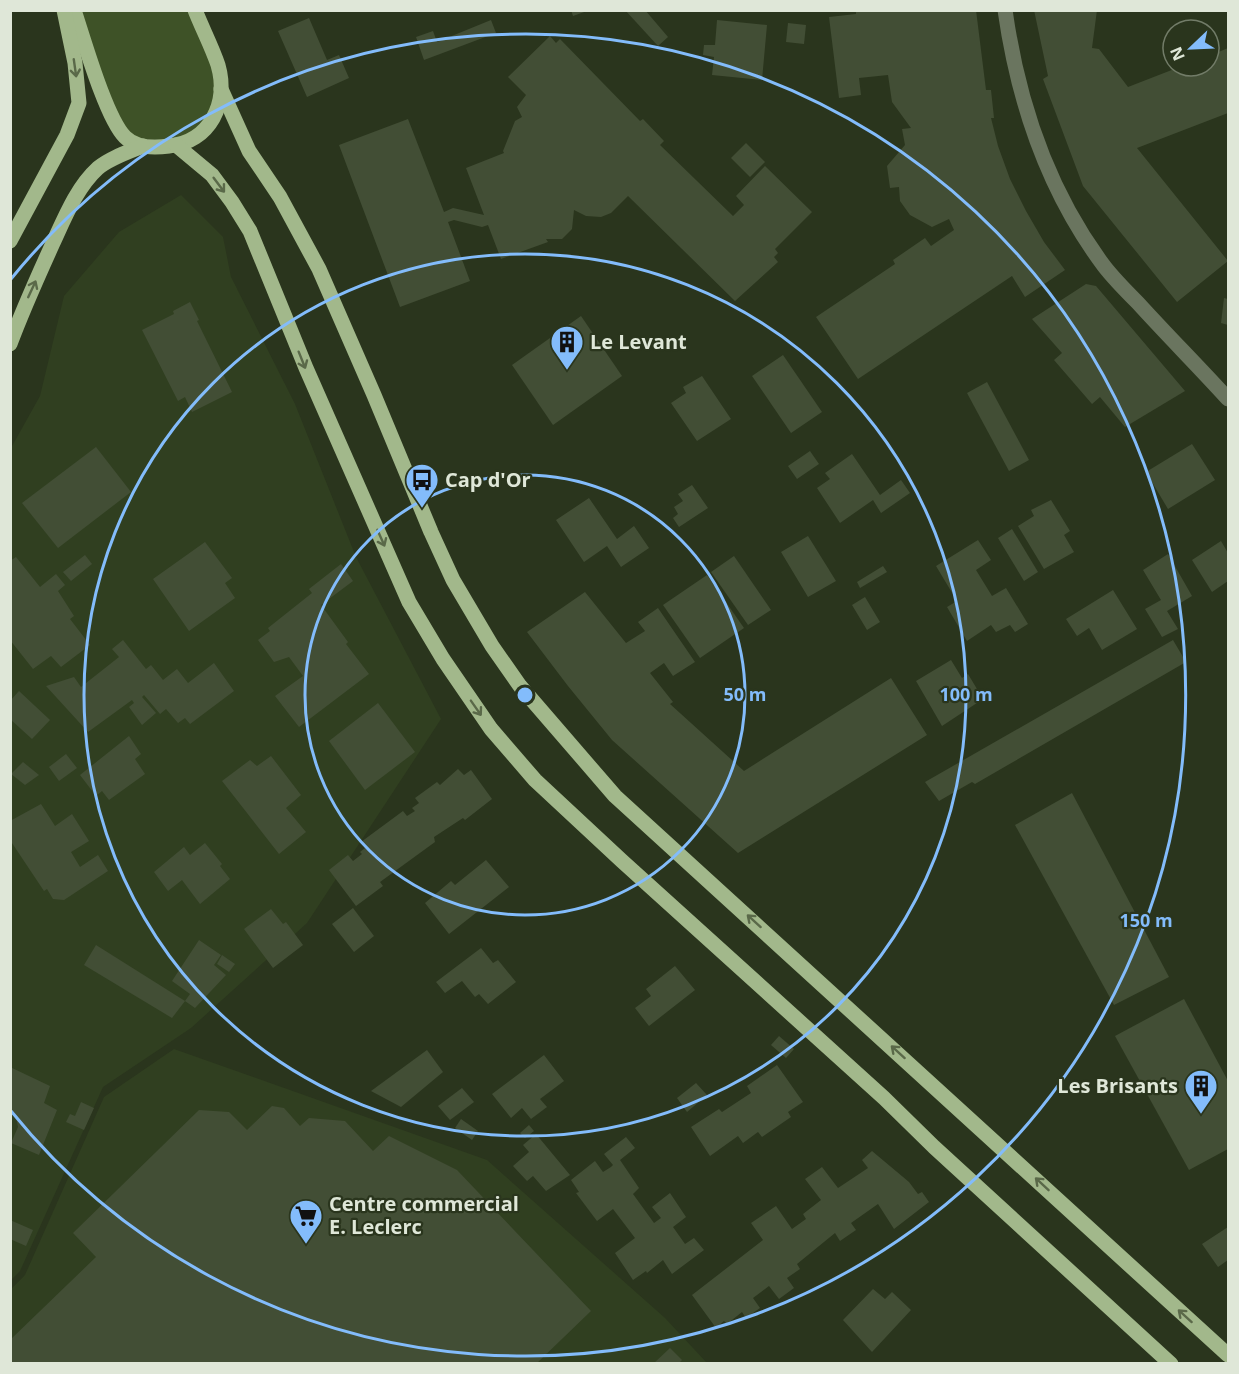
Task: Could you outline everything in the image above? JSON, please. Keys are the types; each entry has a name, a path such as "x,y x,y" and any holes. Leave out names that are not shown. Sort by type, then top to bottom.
{"main road":[{"path":"10,241 68,135 79,103 75,63 64,10"},
{"path":"74,10 105,99 118,128 127,139 143,146 176,146 193,140 210,126 219,109 221,89 218,66 195,10"},
{"path":"221,89 249,151 280,197 319,269 453,580 492,646 520,686 615,796 651,826 1228,1355"},
{"path":"10,344 24,306 67,213 82,187 99,168 143,146"},
{"path":"176,146 212,175 250,231 306,368 409,602 443,659 491,729 536,780 605,845 884,1098 934,1147 1171,1364"}],"street":[{"path":"1005,10 1011,55 1028,114 1044,163 1069,215 1105,268 1228,399"}],"shaded area":[{"path":"74,11 195,11 221,89 193,140 127,139"},
{"path":"181,195 223,237 231,277 295,404 356,557 441,719 307,923 191,1028 103,1087 20,1271 11,1280 11,448 40,396 64,296 119,232"},
{"name":"Centre commercial E. Leclerc","path":"174,1049 487,1160 665,1318 707,1363 11,1364 11,1289 25,1275 104,1097"}],"building":[{"path":"571,10 587,10 587,11 573,16"},
{"path":"625,10 645,10 668,37 658,46"},
{"path":"856,10 976,10 986,90 991,90 994,118 991,118 998,146 1010,179 1026,211 1044,242 1065,270 1025,297 1012,276 858,379 816,317 895,264 893,260 925,238 931,246 954,230 949,219 932,227 910,215 900,201 899,187 890,188 887,166 905,145 902,129 911,128 892,102 888,75 859,78 861,95 839,98 829,17 856,14"},
{"path":"1034,10 1097,10 1092,48 1099,49 1128,87 1161,74 1161,78 1221,78 1221,51 1228,48 1228,113 1137,148 1228,261 1177,302 1083,186 1043,79 1048,76"},
{"path":"309,18 327,60 339,55 349,78 307,97 278,31"},
{"path":"491,20 496,33 424,60 416,37 433,31 437,42"},
{"path":"717,20 767,25 762,80 712,75 714,57 703,55 704,45 715,45"},
{"path":"788,23 806,25 804,44 786,42"},
{"path":"550,36 556,43 560,39 640,121 643,119 664,141 660,145 733,216 744,205 736,196 765,166 812,212 775,249 778,253 774,257 778,262 735,301 628,196 611,213 601,217 586,216 574,210 572,229 562,239 546,239 548,242 501,259 488,225 482,227 454,220 448,222 470,281 400,307 339,145 408,119 444,212 453,208 484,215 466,168 504,153 515,121 522,117 517,107 526,95 508,77"},
{"path":"746,143 765,162 750,177 731,158"},
{"path":"1086,284 1096,286 1185,391 1125,427 1100,397 1092,404 1054,360 1062,353 1032,319"},
{"path":"1224,298 1228,299 1228,325 1221,323"},
{"path":"190,302 232,392 192,412 185,397 178,401 142,330 174,314 173,311"},
{"name":"Le Levant","path":"581,316 622,376 553,425 512,365"},
{"path":"783,355 822,412 791,433 752,376"},
{"path":"702,376 731,419 697,441 671,403 686,393 683,387"},
{"path":"987,382 1029,460 1009,471 967,393"},
{"path":"1192,444 1215,480 1168,509 1146,472"},
{"path":"96,447 131,492 58,548 22,503"},
{"path":"810,451 819,464 797,479 788,466"},
{"path":"852,454 880,495 901,480 910,493 881,513 873,500 840,523 817,488 830,479 825,473"},
{"path":"692,485 708,508 679,527 673,518 678,514 674,507 683,501 678,494"},
{"path":"589,498 617,539 634,526 649,548 621,567 607,546 584,562 556,520"},
{"path":"1051,500 1070,531 1064,535 1074,552 1044,569 1018,526 1034,516 1031,510"},
{"path":"1012,529 1038,572 1024,581 998,538"},
{"path":"808,536 836,581 808,597 781,552"},
{"path":"978,540 991,560 976,570 992,596 1006,588 1028,624 1015,632 1010,625 996,632 991,625 967,641 947,607 957,601 936,566"},
{"path":"1221,541 1228,553 1228,581 1212,592 1192,560"},
{"path":"205,542 232,578 225,583 235,598 189,631 153,579"},
{"path":"1168,554 1192,596 1167,611 1178,629 1162,637 1145,609 1161,600 1143,570"},
{"path":"85,555 92,564 71,581 63,572"},
{"path":"734,556 771,610 748,625 711,572"},
{"path":"16,557 40,587 56,574 65,585 58,591 74,616 70,619 90,645 61,667 51,656 33,669 10,640 10,600 12,598 10,596 10,561"},
{"path":"341,564 353,581 321,605 369,674 299,727 275,696 303,676 289,657 274,662 258,640 270,631 268,628 312,593 309,589"},
{"path":"883,566 887,572 860,588 857,582"},
{"path":"707,575 744,628 700,658 663,605"},
{"path":"1113,590 1137,629 1102,650 1089,628 1077,636 1066,619"},
{"path":"585,592 626,643 645,631 638,622 658,608 695,662 673,676 664,663 650,673 673,702 670,704 744,771 891,678 927,735 738,853 612,740 527,632"},
{"path":"865,597 880,622 867,630 852,605"},
{"path":"123,640 146,669 151,665 163,680 177,669 188,683 214,663 234,691 190,724 185,718 178,723 166,709 160,714 144,695 142,697 156,713 142,725 129,707 134,703 132,700 88,732 46,686 74,677 81,687 119,657 112,649"},
{"path":"1173,640 1186,662 975,784 972,782 939,801 925,782"},
{"path":"951,660 962,678 968,674 983,699 942,726 916,681"},
{"path":"19,691 50,720 32,739 10,719 10,701"},
{"path":"378,703 415,752 365,790 329,741"},
{"path":"129,736 141,754 135,759 145,774 109,800 102,791 96,796 80,775"},
{"path":"66,754 77,768 59,781 49,767"},
{"path":"271,756 301,795 286,808 306,832 279,854 222,781 250,760 257,766"},
{"path":"23,762 39,775 25,785 11,774"},
{"path":"458,769 464,775 471,770 492,799 465,820 463,818 434,837 435,842 380,882 383,886 356,906 329,870 348,855 353,861 362,854 360,852 365,848 361,842 403,811 407,816 415,811 412,808 419,803 415,798 437,782 440,785"},
{"path":"1072,793 1169,977 1114,1005 1015,825"},
{"path":"41,804 55,826 72,814 89,841 71,852 80,867 98,855 108,871 64,900 53,899 47,889 44,891 10,840 10,821"},
{"path":"205,843 222,864 220,866 230,879 200,904 182,880 168,891 154,872 184,847 190,855"},
{"path":"486,860 509,887 449,934 425,903 451,881 455,885"},
{"path":"353,908 374,936 354,952 332,924"},
{"path":"271,909 283,924 286,922 303,945 273,968 244,929"},
{"path":"199,940 221,955 214,965 226,975 195,1008 185,1001 190,994 172,981"},
{"path":"96,945 185,1001 172,1018 84,965"},
{"path":"481,948 493,963 498,960 516,982 488,1004 479,994 475,997 462,981 445,993 436,982"},
{"path":"222,955 235,964 229,972 217,964"},
{"path":"675,966 695,990 649,1026 635,1008 651,996 646,989"},
{"name":"Les Brisants","path":"1184,999 1228,1081 1228,1149 1189,1170 1115,1036"},
{"path":"779,1036 794,1049 786,1058 771,1045"},
{"path":"427,1050 443,1072 401,1107 371,1091"},
{"path":"544,1055 564,1081 540,1099 547,1107 531,1119 522,1108 511,1118 492,1094"},
{"path":"777,1065 803,1102 788,1112 791,1117 762,1137 758,1132 743,1143 738,1136 710,1156 691,1127 719,1109 722,1112 751,1093 747,1086"},
{"path":"10,1067 50,1086 44,1103 57,1110 39,1155 11,1143 18,1127 16,1117 10,1113"},
{"path":"696,1083 707,1095 687,1112 677,1098"},
{"path":"462,1088 474,1102 450,1120 438,1106"},
{"path":"81,1102 94,1108 84,1130 66,1122 70,1114 75,1116"},
{"name":"Centre commercial E. Leclerc","path":"272,1106 284,1108 300,1126 309,1118 345,1121 373,1151 389,1136 457,1170 591,1311 536,1364 10,1364 10,1340 96,1257 73,1233 199,1110 229,1112 247,1130"},
{"path":"461,1119 478,1131 472,1140 455,1128"},
{"path":"529,1125 534,1131 525,1138 520,1133"},
{"path":"536,1134 570,1175 546,1191 533,1176 527,1181 513,1166 529,1152 523,1145"},
{"path":"626,1137 635,1148 620,1160 639,1188 633,1194 654,1223 661,1218 652,1207 670,1193 686,1217 673,1227 685,1244 694,1238 704,1250 672,1274 663,1260 647,1273 646,1271 633,1280 615,1253 635,1238 613,1209 597,1221 576,1193 579,1192 571,1180 595,1161 603,1172 611,1167 613,1165 604,1154"},
{"path":"872,1151 909,1182 918,1194 922,1192 929,1202 894,1229 878,1204 851,1223 856,1230 840,1241 835,1233 797,1264 800,1269 787,1278 794,1288 779,1299 769,1286 753,1298 760,1308 746,1318 742,1312 727,1324 724,1321 716,1328 692,1295 763,1240 751,1223 776,1206 792,1229 806,1219 803,1214 821,1200 805,1179 822,1167 838,1188 868,1168 862,1160"},
{"path":"10,1220 33,1230 26,1246 10,1239"},
{"path":"1228,1227 1228,1260 1218,1267 1202,1244"},
{"path":"873,1289 885,1299 892,1292 911,1310 872,1352 843,1320"},
{"path":"670,1348 682,1360 678,1364 653,1364"}],"place":[{"name":"Le Levant","path":"567,371"},
{"name":"Cap d'Or","path":"422,509"},
{"name":"Les Brisants","path":"1201,1115"},
{"name":"Centre commercial E. Leclerc","path":"306,1245"}]}
